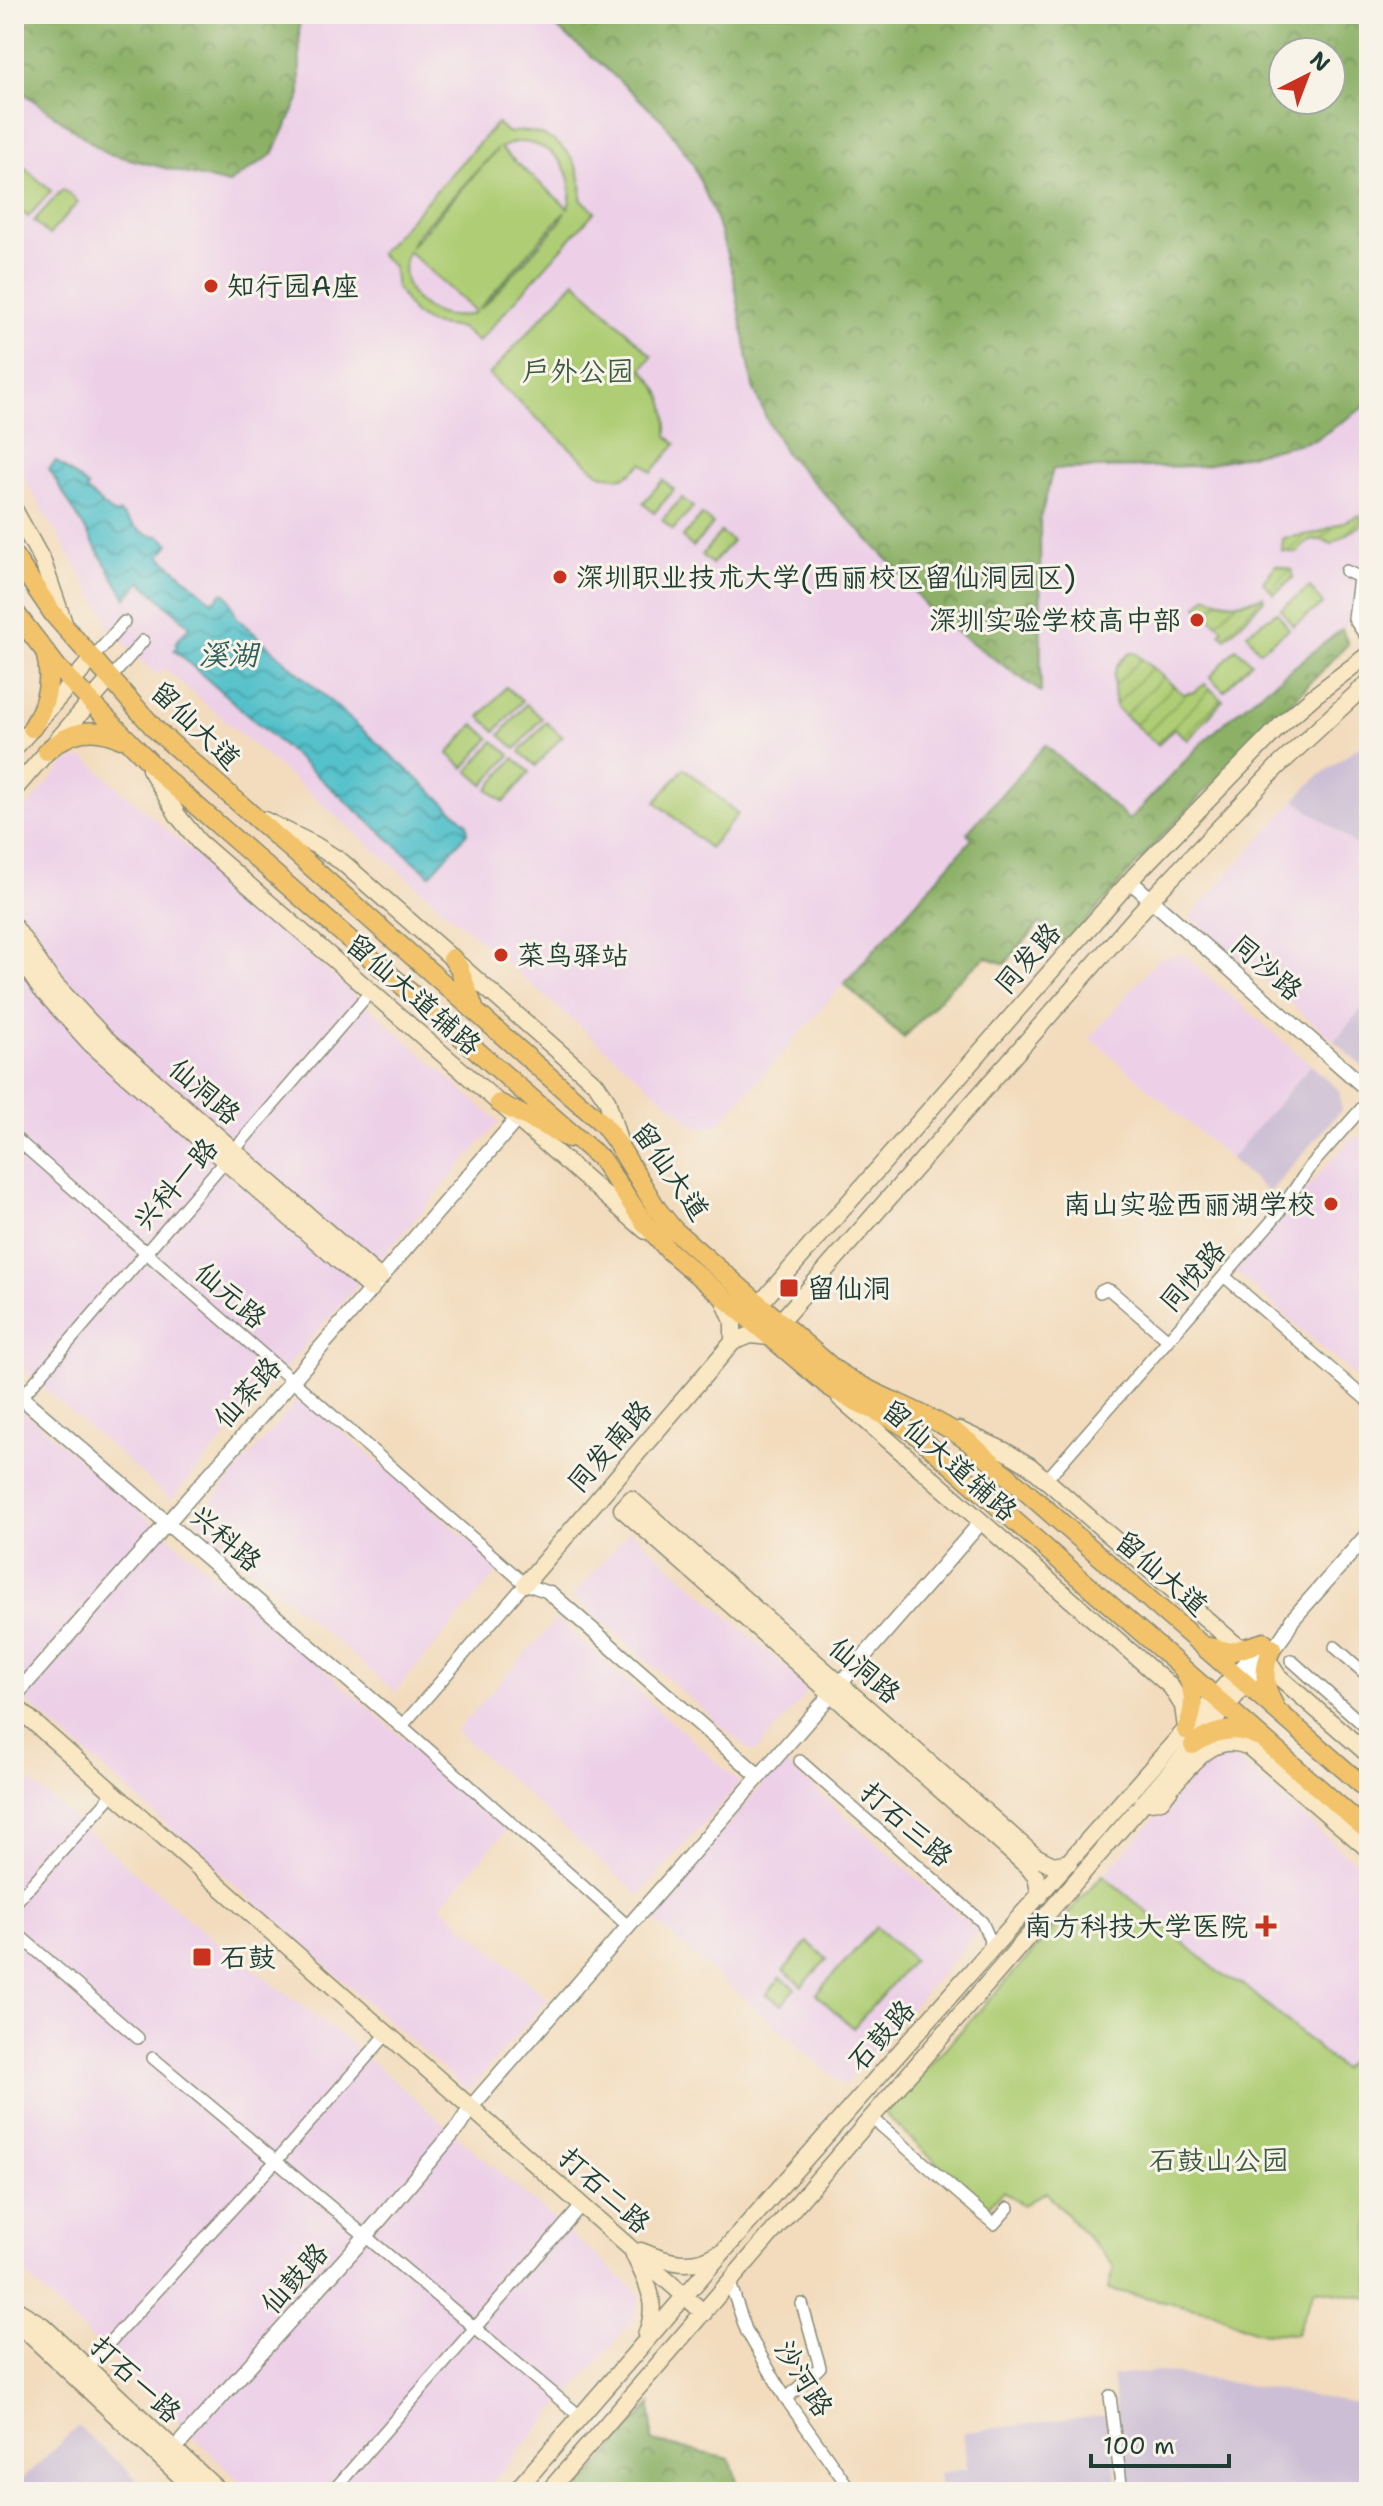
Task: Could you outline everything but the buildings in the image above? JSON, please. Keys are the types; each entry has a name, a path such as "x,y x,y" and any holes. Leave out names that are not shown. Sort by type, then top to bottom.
{"main road":[{"path":"14,509 43,562 61,616 74,638"},
{"name":"留仙大道","path":"14,556 43,600 74,638 156,730 598,1120 665,1220 815,1376 850,1400 907,1427 1369,1832"},
{"name":"留仙大道","path":"14,611 71,682 145,760 596,1154 668,1250 723,1298 753,1312"},
{"path":"32,728 42,710 48,688 45,652"},
{"name":"同发路","path":"753,1312 1130,881 1283,723 1369,654"},
{"path":"14,749 92,659"},
{"path":"14,790 110,679"},
{"name":"同发路","path":"772,1332 1151,900 1277,767 1369,682"},
{"path":"1345,704 1357,699 1369,699"},
{"path":"47,751 62,740 84,731 107,733 130,744"},
{"name":"留仙大道辅路","path":"145,760 178,816 199,842 668,1250"},
{"name":"留仙大道辅路","path":"239,804 335,857 597,1085 607,1100 622,1152"},
{"name":"仙洞路","path":"14,926 38,962 103,1036 230,1156 375,1284"},
{"name":"仙洞路","path":"14,950 40,988 91,1044 230,1156"},
{"path":"452,958 481,1017"},
{"path":"499,1103 596,1154"},
{"path":"723,1298 733,1321 733,1342 772,1332"},
{"name":"留仙大道","path":"772,1332 851,1381 940,1422 980,1451 1280,1713 1361,1779 1369,1791"},
{"name":"同发南路","path":"525,1584 733,1342"},
{"name":"留仙大道辅路","path":"815,1376 1179,1696 1189,1738"},
{"name":"留仙大道辅路","path":"940,1422 1005,1451 1046,1480 1235,1644 1245,1649"},
{"name":"仙洞路","path":"627,1504 836,1688 1035,1856 1053,1865 1070,1862"},
{"path":"1116,1541 1148,1598"},
{"path":"1052,1582 1124,1616"},
{"path":"1200,1643 1224,1652 1268,1650"},
{"path":"1268,1650 1267,1690 1280,1713"},
{"path":"1268,1650 1278,1676 1369,1755"},
{"path":"1177,1663 1189,1680 1193,1695 1189,1738 1230,1730 1247,1732 1264,1740"},
{"name":"石鼓路","path":"515,2492 640,2345 1070,1862 1241,1679"},
{"name":"仙洞路","path":"836,1688 1027,1866 1036,1877 1040,1896"},
{"name":"打石二路","path":"14,1705 704,2313"},
{"name":"石鼓路","path":"548,2492 1142,1803 1189,1738"},
{"path":"1142,1803 1160,1800 1206,1751 1230,1741 1249,1747 1369,1850"},
{"path":"1308,1779 1332,1818"},
{"path":"629,2247 667,2261 690,2264 710,2258 728,2246"},
{"path":"629,2247 652,2298 652,2318 640,2345"},
{"name":"打石一路","path":"14,2308 42,2325 86,2368 168,2456 197,2492"},
{"name":"打石一路","path":"14,2323 168,2456 220,2492"}],"street":[{"path":"1346,571 1359,577 1354,619 1369,641"},
{"path":"92,659 124,622"},
{"path":"110,679 143,641"},
{"name":"同沙路","path":"1130,881 1369,1091"},
{"name":"兴科一路","path":"17,1398 371,991"},
{"name":"同悦路","path":"1046,1480 1277,1215 1314,1161 1369,1100"},
{"name":"仙茶路","path":"14,1697 517,1119"},
{"name":"仙元路","path":"14,1137 525,1584"},
{"path":"1224,1276 1369,1402"},
{"path":"1100,1292 1106,1289 1111,1291 1168,1340"},
{"name":"兴科路","path":"17,1398 166,1521 402,1726"},
{"name":"仙鼓路","path":"168,2456 365,2237 459,2126 471,2107 982,1521"},
{"name":"石鼓路","path":"1241,1679 1256,1667 1288,1630 1292,1620 1369,1533"},
{"path":"628,1926 402,1726 525,1584 550,1593 759,1776"},
{"path":"1335,1647 1369,1677"},
{"path":"1291,1660 1369,1730"},
{"name":"打石三路","path":"800,1761 982,1922"},
{"path":"14,1904 114,1793"},
{"path":"982,1922 1000,1927 1020,1919"},
{"path":"982,1922 990,1940 987,1957"},
{"path":"14,1931 138,2038"},
{"path":"86,2368 275,2162 387,2034"},
{"path":"153,2058 581,2417"},
{"path":"871,2117 994,2224 1008,2208"},
{"path":"332,2492 582,2205"},
{"name":"沙河路","path":"730,2283 746,2330 786,2399 852,2492"},
{"path":"786,2399 820,2367 802,2304"},
{"path":"1110,2396 1122,2492"}],"shaded area":[{"name":"深圳职业技术大学(西丽校区留仙洞园区)","path":"14,14 826,14 1267,97 1267,116 1347,116 1347,46 1369,37 1369,610 1330,637 1238,711 1128,820 1046,746 967,833 973,838 720,1123 711,1128 693,1124 164,668 156,675 105,624 108,620 14,461"},
{"path":"1369,739 1369,859 1363,850 1295,800 1316,778"},
{"path":"85,758 499,1122 171,1500 14,1362 14,822 68,760"},
{"path":"1295,800 1363,850 1369,859 1369,1000 1334,1041 1190,917"},
{"path":"1182,954 1311,1065 1230,1159 1090,1038 1158,959"},
{"path":"1369,1000 1369,1072 1334,1041"},
{"path":"1311,1065 1340,1091 1341,1110 1269,1193 1230,1159"},
{"name":"南山实验西丽湖学校","path":"1369,1137 1369,1389 1234,1270 1351,1138"},
{"path":"301,1396 501,1568 395,1692 195,1520"},
{"path":"14,1403 508,1828 441,1906 548,1999 468,2091 14,1690"},
{"path":"630,1530 804,1684 804,1697 756,1751 749,1750 573,1596"},
{"path":"557,1619 740,1783 639,1896 456,1731"},
{"name":"南方科技大学医院","path":"1214,1758 1238,1761 1369,1874 1369,2038 1342,2070 1244,1985 1223,1977 1103,1875 1204,1765"},
{"path":"783,1761 978,1931 844,2086 649,1916"},
{"path":"14,1767 196,1926 347,2040 641,2295 634,2320 484,2492 251,2492 14,2264"},
{"path":"1159,2371 1369,2405 1369,2492 1127,2492 1112,2376"},
{"path":"1108,2415 1118,2492 940,2492 938,2473 967,2469 963,2432"},
{"path":"78,2426 151,2492 14,2492 14,2487"}],"green space":[{"path":"14,14 299,14 300,97 273,154 228,184 106,153 14,86"},
{"path":"540,14 1369,14 1369,404 1315,440 1201,466 1053,469 1040,520 1041,692 934,616 890,562 786,454 753,387 733,274 715,216 692,162 663,121"},
{"path":"497,123 508,133 537,134 562,147 577,170 581,199 595,211 478,342 461,328 431,324 413,313 396,287 393,266 379,254","holes":["515,142 528,143 551,153 560,161 570,182 568,208 500,148","496,150 410,247 416,236","565,212 559,223 479,309","408,251 475,312 446,316 420,304 411,293 404,266"]},
{"path":"14,158 51,191 28,217 14,205"},
{"path":"63,189 78,202 49,235 34,221"},
{"name":"户外公园","path":"575,281 652,356 642,369 659,392 665,407 667,436 676,444 652,472 642,463 622,477 598,473 489,375"},
{"path":"663,480 674,490 654,513 643,503"},
{"path":"682,498 693,507 673,530 662,520"},
{"path":"702,515 713,524 693,547 682,538"},
{"path":"1360,515 1363,524 1332,544 1313,540 1297,553 1282,551 1283,538 1317,533"},
{"path":"721,532 732,541 712,564 702,555"},
{"path":"1276,565 1292,570 1293,578 1274,594 1263,582"},
{"path":"1310,587 1323,604 1293,626 1281,609"},
{"path":"1207,596 1228,602 1263,596 1264,600 1226,638 1220,633 1223,629 1198,606"},
{"path":"1277,612 1289,629 1259,651 1247,633"},
{"path":"1342,629 1348,644 1159,839 1071,939 1062,942 1040,923 1005,964 986,957 951,986 904,1038 844,984 972,839 967,833 1045,745 1129,820 1202,743"},
{"path":"1236,648 1251,662 1224,691 1210,677"},
{"path":"1130,653 1135,653 1183,694 1194,692 1205,684 1223,700 1188,740 1174,728 1158,745 1116,708 1115,671"},
{"path":"506,687 522,701 496,731 480,717"},
{"path":"526,704 542,718 516,749 500,735"},
{"path":"546,722 562,736 536,766 520,752"},
{"path":"474,724 490,738 464,768 448,754"},
{"path":"494,741 510,755 484,785 468,771"},
{"path":"514,758 530,772 504,802 488,789"},
{"path":"684,768 738,814 709,848 656,802"},
{"name":"石鼓山公园","path":"1103,1875 1223,1976 1244,1985 1342,2069 1359,2050 1369,2059 1369,2298 1315,2289 1296,2334 1253,2332 1213,2312 1108,2289 1114,2266 1046,2192 1023,2205 1003,2191 985,2209 885,2114"},
{"path":"876,1927 913,1960 853,2028 816,1994"},
{"path":"808,1942 827,1959 802,1986 784,1970"},
{"path":"781,1977 795,1988 782,2005 767,1994"},
{"path":"651,2404 652,2441 730,2459 740,2492 576,2492"}],"water":[{"name":"溪湖","path":"56,461 88,487 86,490 115,515 119,512 142,532 160,536 169,544 160,556 213,602 223,592 229,598 237,618 467,823 468,832 430,875 174,650 177,646 175,643 190,626 141,582 126,598 49,469"}],"place":[{"name":"知行园A座","path":"211,286"},
{"name":"深圳职业技术大学(西丽校区留仙洞园区)","path":"560,577"},
{"name":"深圳实验学校高中部","path":"1197,620"},
{"name":"菜鸟驿站","path":"501,955"},
{"name":"南山实验西丽湖学校","path":"1331,1204"},
{"name":"留仙洞","path":"789,1288"},
{"name":"南方科技大学医院","path":"1266,1926"},
{"name":"石鼓","path":"202,1957"}]}
